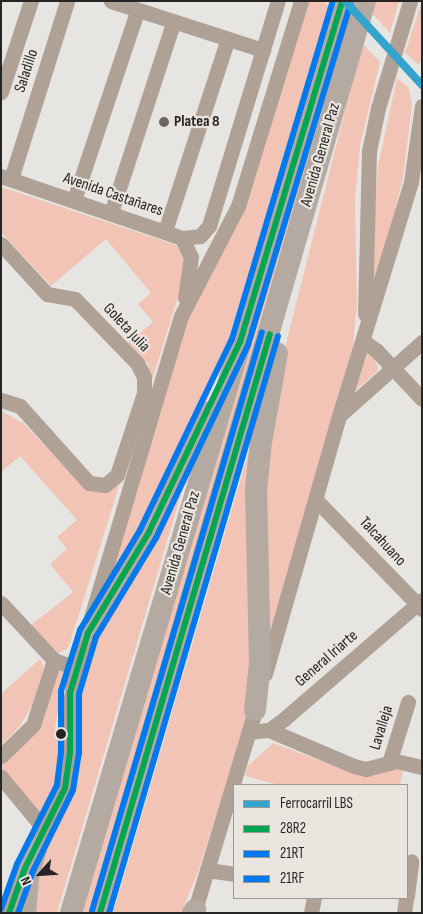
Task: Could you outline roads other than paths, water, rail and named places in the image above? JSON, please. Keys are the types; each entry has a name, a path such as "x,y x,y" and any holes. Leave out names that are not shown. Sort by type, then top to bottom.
{"highway":[{"name":"Avenida General Paz","path":"72,913 342,1"},
{"name":"Avenida General Paz","path":"100,913 365,1"},
{"path":"255,710 260,663 256,490 260,442 293,254"},
{"path":"88,633 148,534 240,342"},
{"path":"25,913 28,877 41,838"}],"street":[{"path":"1,92 31,1"},
{"name":"Saladillo","path":"6,178 67,1"},
{"path":"111,1 137,12 227,41 263,50"},
{"path":"9,913 41,838 62,798 68,771 68,714 76,668 181,316 192,268 188,248 182,238 200,236 209,226 278,1"},
{"path":"181,316 238,206 301,1"},
{"path":"410,1 378,108 369,151 363,338 422,400"},
{"path":"74,200 137,12"},
{"path":"111,212 173,23"},
{"path":"165,231 227,41"},
{"path":"233,784 339,416 363,338 416,184 422,106"},
{"name":"Avenida Castañares","path":"6,178 111,212 182,238"},
{"name":"Goleta Julia","path":"1,244 47,294 75,299 137,363 144,376 144,393 117,475 105,485 89,483 20,406 1,400"},
{"path":"339,416 422,342"},
{"name":"Talcahuano","path":"316,500 420,604"},
{"path":"1,603 54,660 76,668"},
{"name":"General Iriarte","path":"269,730 420,604"},
{"path":"1,756 33,725 54,660"},
{"name":"Lavalleja","path":"389,763 408,702"},
{"path":"249,732 269,730 354,766 366,769 389,763 404,762 422,767"},
{"path":"1,777 41,838"},
{"path":"194,912 233,785"},
{"path":"408,890 413,859"},
{"path":"207,870 233,874"},
{"path":"408,896 422,897"},
{"path":"312,913 314,899"},
{"path":"404,913 406,899"}],"rail line":[{"name":"LBS","path":"345,1 422,85"}],"place":[{"name":"Platea 8","path":"164,122"}]}
